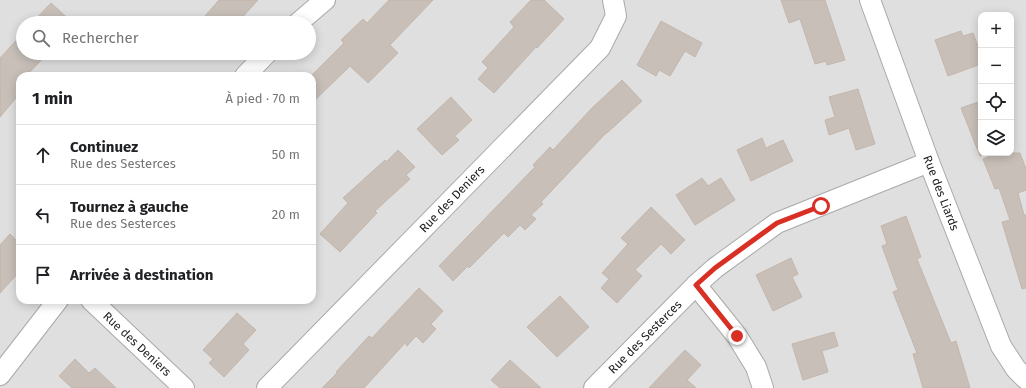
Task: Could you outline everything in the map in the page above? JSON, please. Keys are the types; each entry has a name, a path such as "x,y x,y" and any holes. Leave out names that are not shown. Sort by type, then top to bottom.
{"street":[{"path":"306,16 324,0"},
{"name":"Rue des Deniers","path":"267,388 600,48 616,16 613,0"},
{"name":"Rue des Liards","path":"870,0 929,162 1001,346 1016,369 1026,379"},
{"path":"249,72 260,60"},
{"name":"Rue des Sesterces","path":"594,388 696,285 715,268 777,223 929,162"},
{"path":"696,285 737,336 756,367 763,388"},
{"path":"0,375 55,304"},
{"name":"Rue des Deniers","path":"94,304 184,388"}],"shaded area":[{"path":"0,0 1026,0 1026,388 0,388"}],"building":[{"path":"219,0 258,0 243,16 205,16"},
{"path":"389,0 433,0 390,45 398,53 368,83 350,66 316,99 315,72 344,43 341,40 363,19 367,23"},
{"path":"531,0 544,0 564,19 494,93 478,79 488,68 482,62 514,27 510,22"},
{"path":"781,0 825,0 845,60 827,65 826,61 815,64 800,19 789,23"},
{"path":"51,3 65,16 39,16"},
{"path":"661,21 702,43 695,57 685,51 670,76 659,70 656,76 637,65"},
{"path":"961,31 963,36 973,33 978,46 978,65 948,76 935,40"},
{"path":"16,41 16,60 41,60 30,72 16,72 16,98 0,117 0,58"},
{"path":"622,80 642,101 606,133 541,202 543,204 531,215 536,219 525,230 520,225 508,237 504,233 469,268 468,266 453,281 439,266 535,167 533,165 550,147 553,150 592,108"},
{"path":"858,89 875,144 856,150 849,128 829,135 825,120 835,117 829,97"},
{"path":"451,97 472,120 455,136 459,140 442,155 417,129"},
{"path":"978,102 978,151 961,108"},
{"path":"762,138 766,148 783,140 793,161 751,181 737,150"},
{"path":"398,150 415,167 406,175 410,179 375,211 377,213 340,252 320,234 348,203 343,198"},
{"path":"1014,153 1020,153 1026,169 1026,190 1018,193 1024,215 1026,215 1026,288 1022,289 1002,222 1010,220 999,188 995,189 983,159 990,156 1014,156"},
{"path":"702,178 708,186 721,178 735,200 695,225 676,195"},
{"path":"651,207 685,240 671,254 661,244 635,270 642,276 617,303 601,288 609,279 602,273 628,244 621,238"},
{"path":"906,216 921,257 917,259 951,343 956,341 970,388 923,388 913,354 917,353 893,292 898,290 882,246 887,244 881,226"},
{"path":"10,234 16,240 16,275 0,293 0,245"},
{"path":"791,258 798,274 792,277 802,297 773,311 756,275"},
{"path":"419,288 443,311 431,324 436,329 423,343 416,336 407,346 405,343 364,388 322,388 369,336 372,338"},
{"path":"560,296 589,327 557,357 527,327"},
{"path":"237,313 256,330 243,344 249,350 224,377 209,363 213,359 203,350"},
{"path":"834,332 838,346 822,351 828,372 803,380 792,344"},
{"path":"685,350 701,365 687,380 696,388 649,388"},
{"path":"75,359 89,373 95,368 116,388 72,388 59,376"},
{"path":"510,360 541,388 500,388 491,380"}],"route":[{"path":"737,336 696,285 715,268 777,223 821,206"}]}
